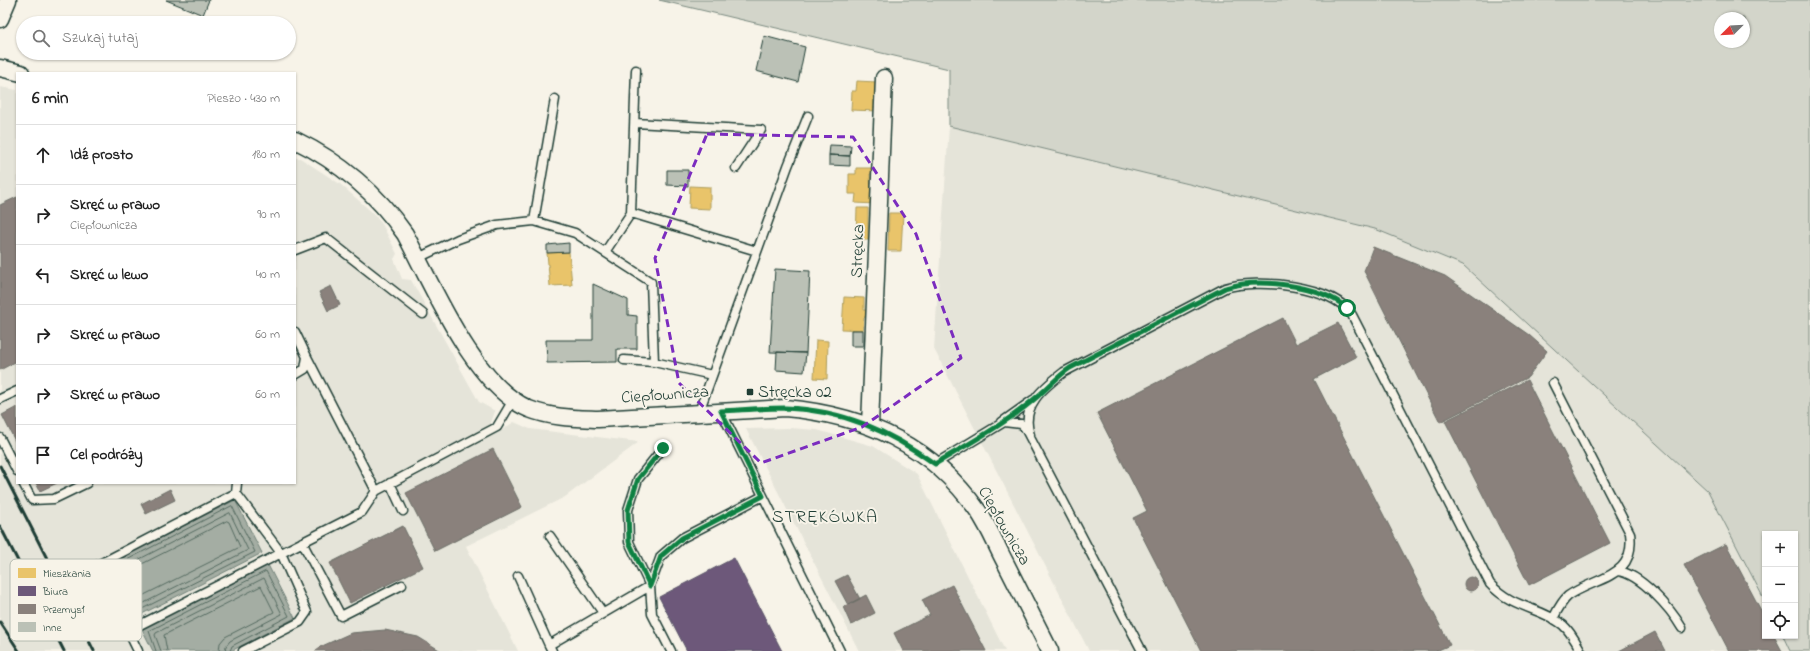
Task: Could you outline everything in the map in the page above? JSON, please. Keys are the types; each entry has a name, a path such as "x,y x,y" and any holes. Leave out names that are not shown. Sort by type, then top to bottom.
{"street":[{"path":"0,19 8,0"},
{"path":"0,68 18,72"},
{"name":"Stręcka","path":"870,425 884,78"},
{"name":"Ciepłownicza","path":"296,141 328,158 352,174 378,198 405,234 471,355 491,382 513,400 529,409 568,418 598,419 785,408 842,416 870,425 890,434 935,464 960,489 978,512 1050,651"}],"lane":[{"path":"605,252 631,213 636,70"},
{"path":"534,221 555,99"},
{"path":"699,412 757,251 808,116"},
{"path":"634,123 761,130 736,168"},
{"path":"631,213 757,251"},
{"path":"418,258 458,239 497,225 534,221 575,233 651,282 654,362"},
{"path":"296,250 326,238 423,314"},
{"path":"1030,435 1027,418 1031,404 1049,384 1070,368 1225,288 1240,284 1271,283 1331,297 1347,308 1352,316 1490,584 1512,602 1553,619 1570,632 1580,651"},
{"path":"296,334 376,491"},
{"path":"296,374 305,369 307,357"},
{"path":"624,360 654,362 712,375"},
{"path":"1553,383 1630,533 1632,545 1630,556 1625,564 1617,571 1568,596 1557,610 1553,619"},
{"path":"0,399 16,391"},
{"path":"935,464 1000,424 1038,396"},
{"path":"142,624 362,512 376,491 497,427 513,400"},
{"path":"721,411 840,651"},
{"path":"1000,424 1009,422 1020,424 1030,435 1142,651"},
{"path":"0,438 16,469"},
{"path":"663,448 638,479 628,510 629,542 650,586 652,614 671,651"},
{"path":"390,483 403,511"},
{"path":"24,484 32,500 54,499 84,484"},
{"path":"237,484 236,493 281,553 307,612 300,622 244,651"},
{"path":"109,559 236,493"},
{"path":"518,576 550,648 603,613 650,586 661,556 682,538 763,496"},
{"path":"550,536 603,613"},
{"path":"302,542 340,616 402,585"},
{"path":"1617,571 1630,575 1667,606 1682,628"},
{"path":"133,641 138,651"}],"highlighted area":[{"path":"707,134 853,137 916,234 961,358 862,427 761,463 679,383 655,258"}],"shaded area":[{"path":"659,0 1810,0 1810,651 1790,651 1784,639 1798,639 1798,531 1762,531 1762,595 1708,491 1463,265 1375,229 949,126 949,69"},
{"path":"0,87 16,90 16,484 296,484 296,158 300,158 340,184 374,214 382,224 397,254 394,259 402,279 411,280 479,402 495,411 491,423 502,430 514,422 530,429 639,442 565,497 466,546 518,651 0,651"},
{"path":"949,126 1375,229 1463,265 1708,491 1762,595 1762,639 1784,639 1790,651 1089,651 934,349"},
{"path":"789,428 817,430 873,446 917,474 1005,651 859,651 746,429"}],"water":[{"path":"235,500 262,553 142,614 142,559 119,559"},
{"path":"268,565 295,618 231,651 153,651 142,629"}],"building: Mieszkania":[{"path":"857,81 876,82 878,111 851,110 852,91 856,91"},
{"path":"856,168 874,168 874,174 870,174 871,196 876,196 875,204 855,203 856,194 849,194 849,174 856,174"},
{"path":"690,186 710,187 710,209 689,208"},
{"path":"857,208 868,208 868,240 856,240"},
{"path":"889,213 903,213 901,251 888,251"},
{"path":"569,252 572,285 550,286 547,253"},
{"path":"844,297 864,298 864,310 869,311 869,318 864,317 863,330 842,329"},
{"path":"816,340 828,341 827,379 814,378"}],"building: Biura":[{"path":"734,558 782,651 687,651 659,597"}],"building: Przemysł":[{"path":"16,197 16,362 0,370 0,205"},
{"path":"1373,247 1445,276 1529,335 1547,351 1528,377 1440,422 1364,271"},
{"path":"331,286 340,305 328,311 319,292"},
{"path":"1283,318 1296,344 1338,323 1356,357 1314,379 1450,645 1436,651 1201,651 1133,518 1147,511 1097,413"},
{"path":"1527,380 1610,543 1529,585 1445,421"},
{"path":"16,408 16,443 2,415"},
{"path":"493,449 522,507 435,551 406,493"},
{"path":"36,484 55,484 40,491"},
{"path":"170,489 175,500 146,514 141,504"},
{"path":"403,526 423,567 350,603 330,563"},
{"path":"1726,544 1762,612 1762,639 1776,639 1782,651 1729,651 1684,565"},
{"path":"847,575 860,599 848,605 835,581"},
{"path":"1468,577 1474,577 1478,581 1478,587 1474,591 1468,591 1464,587 1464,581"},
{"path":"952,585 986,651 903,651 894,633 930,615 922,600"},
{"path":"866,595 875,613 851,625 843,607"},
{"path":"385,630 418,637 441,651 315,651 320,647 351,633"},
{"path":"1655,632 1665,651 1619,651"}],"building: Inne":[{"path":"166,0 209,0 203,15"},
{"path":"764,36 805,47 798,82 756,71"},
{"path":"830,145 851,146 850,156 829,155"},
{"path":"829,155 850,156 850,166 829,165"},
{"path":"667,170 688,170 688,186 667,185"},
{"path":"569,243 569,252 547,253 547,245"},
{"path":"775,269 810,271 806,353 770,352"},
{"path":"593,284 628,300 628,315 637,316 637,349 617,349 617,362 547,363 546,340 593,340"},
{"path":"851,330 863,330 863,346 851,346"},
{"path":"777,352 806,353 804,372 776,370"}],"railway":[{"path":"0,466 47,559"},
{"path":"0,526 17,559"},
{"path":"0,622 10,637"},
{"path":"12,641 19,651"},
{"path":"59,641 64,651"},
{"path":"89,641 94,651"}],"place":[{"name":"Stręcka 02","path":"750,392"}],"district":[{"name":"STRĘKÓWKA","path":"825,518"}],"route":[{"path":"663,448 638,479 628,510 629,542 650,586 661,556 682,538 763,496 721,411 785,408 842,416 870,425 890,434 915,449 935,464 1000,424 1038,396 1049,384 1070,368 1232,285 1271,283 1289,286 1331,297 1347,308"}]}
